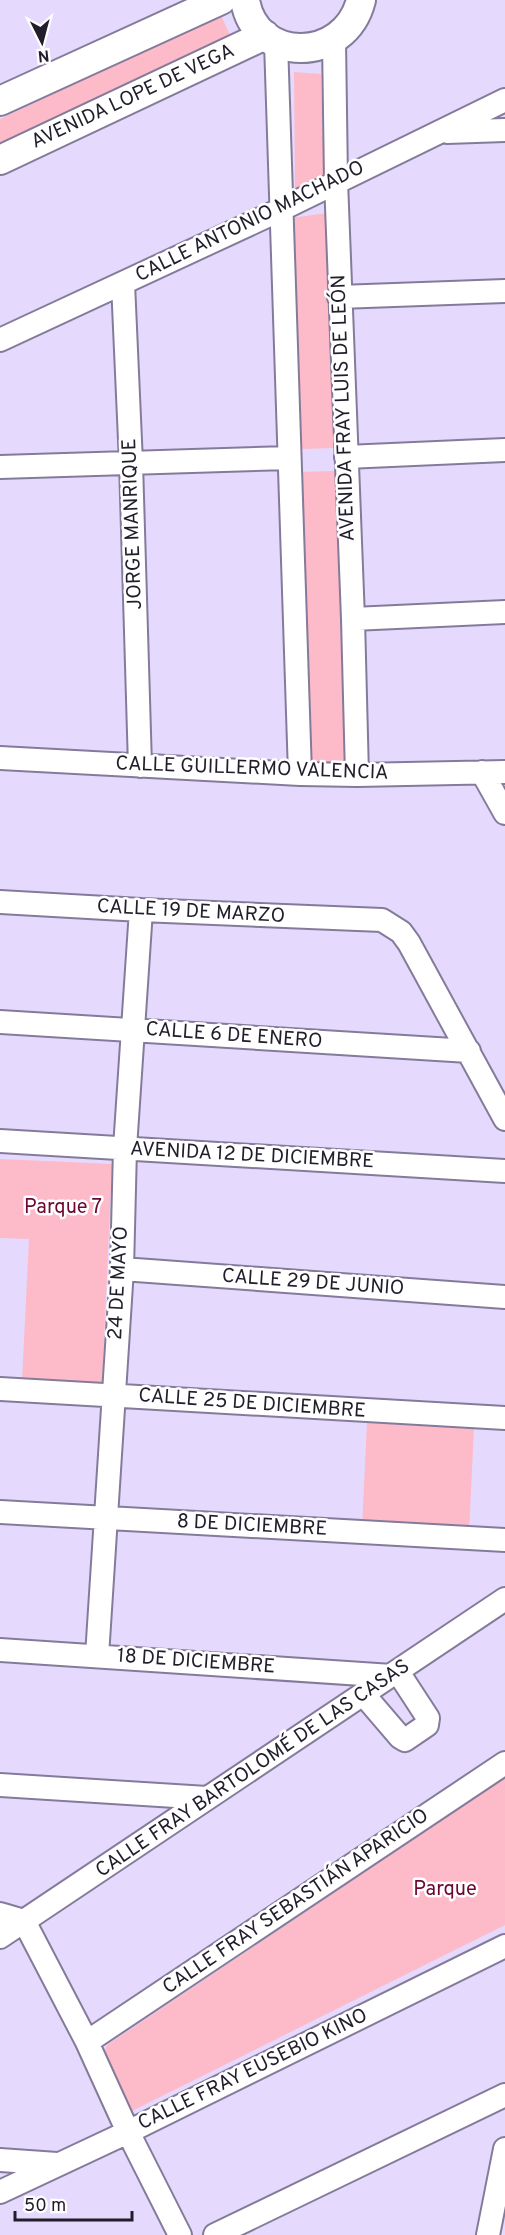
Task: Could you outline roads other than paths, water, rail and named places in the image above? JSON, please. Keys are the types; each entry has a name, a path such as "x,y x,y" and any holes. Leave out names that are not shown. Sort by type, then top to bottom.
{"main road":[{"path":"0,101 221,0"},
{"path":"245,0 254,22 271,39 295,48 315,48 334,41 348,29 358,13 361,0"},
{"name":"AVENIDA LOPE DE VEGA","path":"0,159 271,39"}],"street":[{"path":"271,39 282,209 300,774"},
{"name":"AVENIDA FRAY LUIS DE LEÓN","path":"334,41 339,297 353,619 357,775"},
{"path":"437,132 505,100"},
{"name":"CALLE ANTONIO MACHADO","path":"0,340 282,209 437,132 505,130"},
{"name":"JORGE MANRIQUE","path":"123,283 140,766"},
{"path":"339,297 505,291"},
{"path":"346,457 505,450"},
{"path":"0,467 289,458"},
{"path":"353,619 505,612"},
{"name":"CALLE GUILLERMO VALENCIA","path":"0,758 300,774 505,772"},
{"path":"482,772 505,813"},
{"name":"CALLE 19 DE MARZO","path":"0,902 382,920 401,932 409,943 469,1051"},
{"name":"24 DE MAYO","path":"97,1656 112,1395 122,1269 125,1149 141,910"},
{"name":"CALLE 6 DE ENERO","path":"0,1022 469,1051"},
{"path":"469,1051 505,1119"},
{"name":"AVENIDA 12 DE DICIEMBRE","path":"0,1141 505,1171"},
{"name":"CALLE 29 DE JUNIO","path":"122,1269 505,1298"},
{"name":"CALLE 25 DE DICIEMBRE","path":"0,1389 505,1419"},
{"name":"8 DE DICIEMBRE","path":"0,1512 505,1540"},
{"name":"CALLE FRAY BARTOLOMÉ DE LAS CASAS","path":"0,1937 505,1599"},
{"name":"18 DE DICIEMBRE","path":"0,1650 395,1674"},
{"path":"364,1695 400,1737 405,1740 413,1735 427,1725 428,1718 395,1674"},
{"name":"CALLE FRAY SEBASTIÁN APARICIO","path":"87,2042 505,1763"},
{"path":"0,1785 207,1797"},
{"path":"0,1914 24,1921 87,2042 128,2132 180,2235"},
{"name":"CALLE FRAY EUSEBIO KINO","path":"0,2192 128,2132 505,1946"},
{"path":"215,2235 505,2095"},
{"path":"488,2235 505,2149"},
{"path":"0,2160 59,2164"}],"park label":[{"name":"Parque 7","path":"63,1208"},
{"name":"Parque","path":"445,1890"}]}
